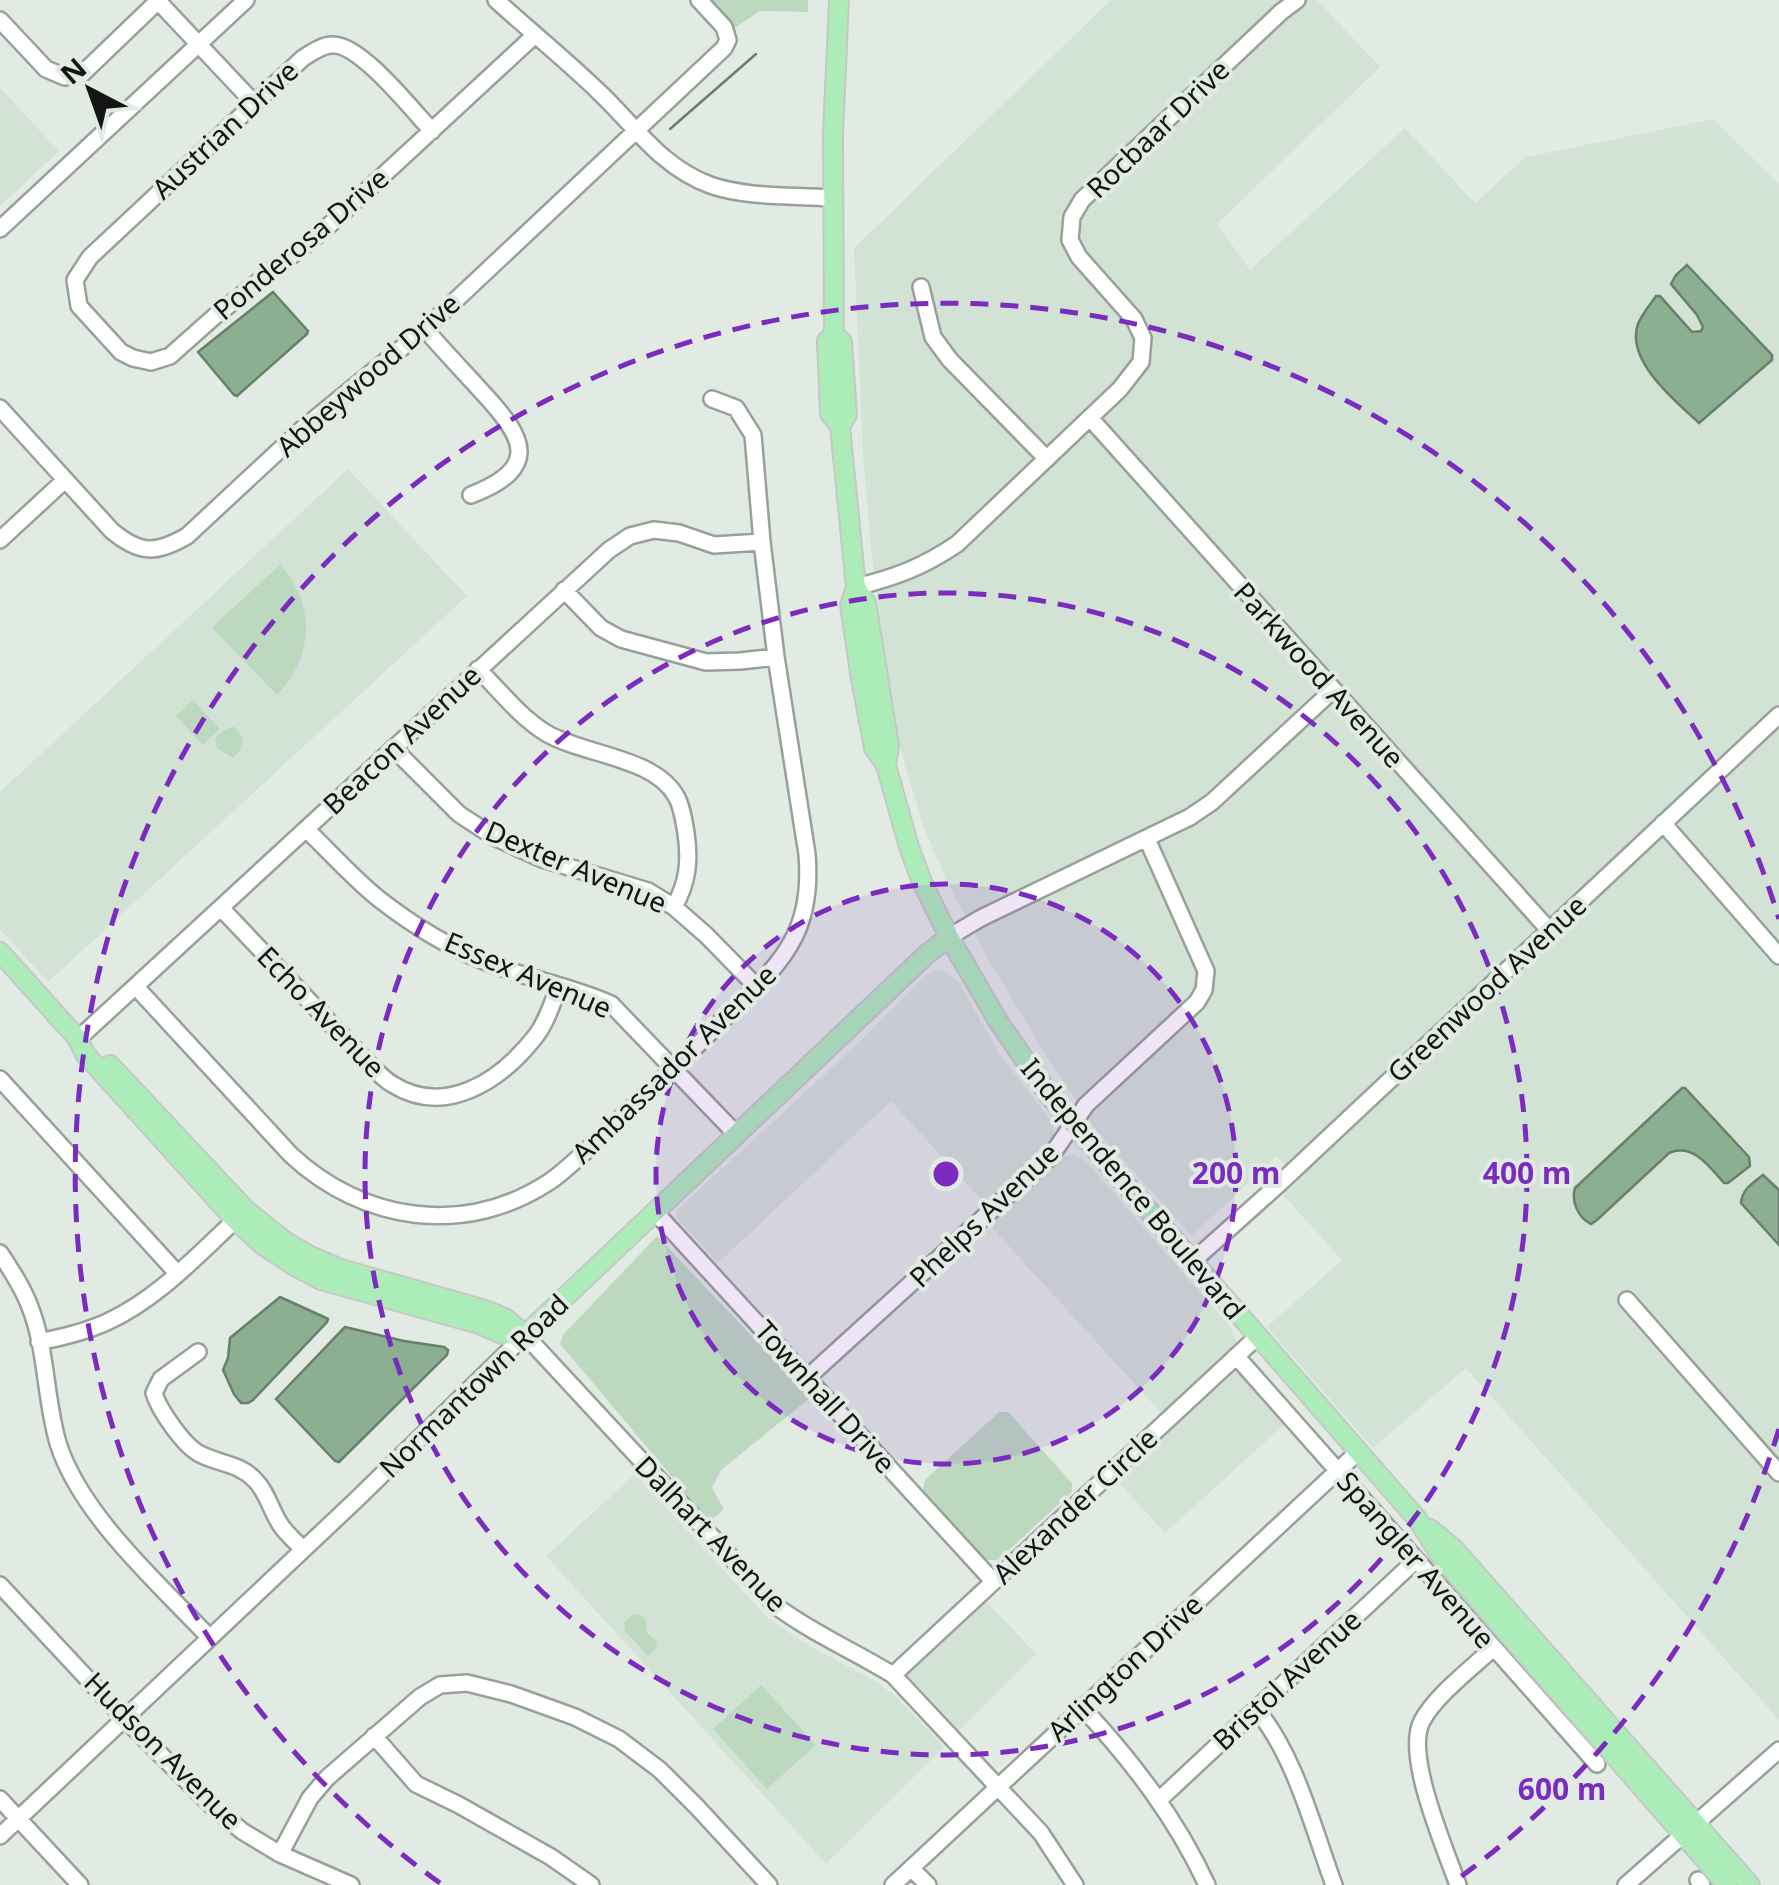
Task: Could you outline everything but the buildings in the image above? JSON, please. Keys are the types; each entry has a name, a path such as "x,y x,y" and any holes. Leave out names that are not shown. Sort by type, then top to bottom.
{"main road":[{"name":"Independence Boulevard","path":"838,0 832,198 834,334 842,342 847,415 840,426 856,586 866,603 889,746 886,765 909,846 929,897 949,937 1048,1096 1418,1520 1454,1548 1689,1829 1726,1885"},
{"name":"Normantown Road","path":"525,1335 949,937"},
{"name":"Dalhart Avenue","path":"2,958 78,1039 94,1048 240,1215 310,1256 341,1269 482,1309 505,1318 525,1335"},
{"name":"Independence Boulevard","path":"1689,1829 1750,1885"}],"street":[{"path":"0,20 46,69 66,77 82,73 158,0 254,103"},
{"path":"0,229 246,0"},
{"path":"496,0 602,94 636,133 688,176 743,192 832,198"},
{"name":"Abbeywood Drive","path":"0,408 112,531 127,543 147,550 167,548 186,536 301,430 425,329 724,48 728,40 724,27 699,0"},
{"name":"Rocbaar Drive","path":"1090,418 1136,372 1143,338 1134,319 1079,258 1070,240 1072,217 1082,200 1297,0"},
{"name":"Ponderosa Drive","path":"75,280 80,306 121,352 151,362 170,356 324,230 534,35"},
{"name":"Austrian Drive","path":"75,280 90,257 303,58 332,44 364,59 432,131"},
{"path":"922,288 933,336 950,360 1046,459"},
{"path":"425,329 516,433 520,453 512,471 496,485 471,495"},
{"name":"Ambassador Avenue","path":"136,987 300,1164 324,1182 354,1198 407,1214 444,1215 482,1211 519,1198 567,1169 774,970 794,940 804,912 809,878 776,657 753,435 736,408 712,399"},
{"path":"856,586 900,576 956,544 1090,418"},
{"name":"Parkwood Avenue","path":"1090,418 1549,930"},
{"path":"0,540 65,480"},
{"name":"Beacon Avenue","path":"78,1039 609,550 630,536 654,530 679,533 714,545 762,542"},
{"path":"564,590 602,628 622,639 706,662 776,657"},
{"path":"478,670 544,731 656,774 672,789 679,800 689,859 686,881 674,907"},
{"path":"949,937 1190,817 1212,802 1333,690"},
{"name":"Greenwood Avenue","path":"1193,1261 1779,714"},
{"name":"Dexter Avenue","path":"393,748 459,814 494,837 542,859 648,891 674,907 757,987"},
{"path":"1663,823 1779,956"},
{"name":"Essex Avenue","path":"306,829 377,897 414,924 486,962 612,1004 737,1135"},
{"name":"Phelps Avenue","path":"808,1378 1051,1156 1086,1105 1198,1002 1206,981 1202,958 1147,839"},
{"name":"Echo Avenue","path":"221,908 368,1063 390,1084 416,1095 456,1096 487,1082 536,1036 559,986"},
{"path":"0,1079 177,1274"},
{"name":"Townhall Drive","path":"656,1213 994,1581"},
{"path":"38,1342 80,1333 132,1309 177,1274 240,1215"},
{"path":"0,1252 31,1308 58,1442 71,1474 113,1534 209,1637"},
{"path":"1628,1300 1779,1473"},
{"name":"Normantown Road","path":"0,1836 525,1335"},
{"name":"Dalhart Avenue","path":"525,1335 776,1606 799,1624 893,1676 1041,1833 1076,1885"},
{"name":"Alexander Circle","path":"893,1676 1257,1336"},
{"path":"198,1352 161,1380 154,1393 158,1404 200,1455 244,1470 254,1478 281,1525 303,1549"},
{"name":"Spangler Avenue","path":"1236,1356 1597,1764"},
{"name":"Arlington Drive","path":"892,1885 1359,1452"},
{"name":"Bristol Avenue","path":"1159,1800 1416,1560"},
{"name":"Hudson Avenue","path":"0,1585 211,1805 242,1831 280,1854 350,1885"},
{"path":"1458,1885 1419,1768 1416,1746 1420,1722 1493,1648"},
{"path":"280,1854 310,1798 327,1778 420,1697 440,1685 468,1684 511,1694 575,1717 619,1739 660,1770 769,1885"},
{"path":"1082,1708 1159,1800 1207,1885"},
{"path":"1256,1709 1284,1750 1334,1885"},
{"path":"374,1736 416,1784 550,1856 591,1885"},
{"path":"1626,1885 1779,1750"},
{"path":"0,1799 80,1885"},
{"path":"911,1868 928,1885"}],"shaded area":[{"path":"709,0 808,0 808,12 760,11 733,29"},
{"path":"1111,0 1317,0 1380,67 1217,224 1250,270 1405,128 1475,203 1526,157 1713,119 1779,184 1779,1720 1466,1368 1373,1448 1267,1327 1342,1260 1283,1195 1298,1180 1277,1156 1192,1236 1096,1130 1044,1053 946,880 922,822 900,748 871,548 854,248"},
{"path":"0,88 59,151 0,206"},
{"path":"1687,265 1772,355 1772,360 1699,423 1655,379 1645,365 1636,338 1638,324 1656,296 1692,332 1701,331 1697,315 1671,284"},
{"path":"273,292 307,334 234,395 198,352"},
{"path":"348,469 467,596 48,982 0,929 0,792"},
{"path":"280,565 300,597 306,631 298,665 277,695 213,629"},
{"path":"193,700 220,729 203,745 176,716"},
{"path":"231,727 243,739 233,758 217,748 215,739"},
{"path":"937,970 958,981 1000,1055 1052,1122 1055,1134 1051,1143 985,1204 891,1101 718,1263 676,1217 677,1210 848,1053 926,975"},
{"path":"1682,1088 1749,1157 1750,1166 1724,1183 1693,1154 1669,1153 1597,1220 1591,1224 1586,1221 1577,1209 1575,1188"},
{"path":"1072,1154 1083,1158 1230,1327 1237,1343 1235,1353 1165,1417 993,1229 995,1216 1059,1158"},
{"path":"1763,1175 1779,1190 1779,1245 1741,1203 1746,1190"},
{"path":"657,1236 810,1398 721,1470 712,1488 724,1509 710,1522 560,1344 563,1335"},
{"path":"280,1297 328,1319 327,1322 253,1400 241,1403 223,1370 230,1338"},
{"path":"345,1327 448,1350 339,1462 276,1399"},
{"path":"1236,1366 1286,1423 1165,1533 1114,1477"},
{"path":"999,1412 1008,1412 1072,1483 1072,1492 998,1560 987,1560 923,1490 925,1480"},
{"path":"635,1474 768,1618 877,1682 944,1747 826,1864 546,1556"},
{"path":"983,1598 1036,1654 958,1732 903,1674"},
{"path":"633,1614 644,1618 648,1634 656,1640 657,1648 648,1656 625,1631 624,1623"},
{"path":"761,1685 816,1745 767,1789 713,1729"}],"waterway":[{"path":"670,129 756,54"}]}
